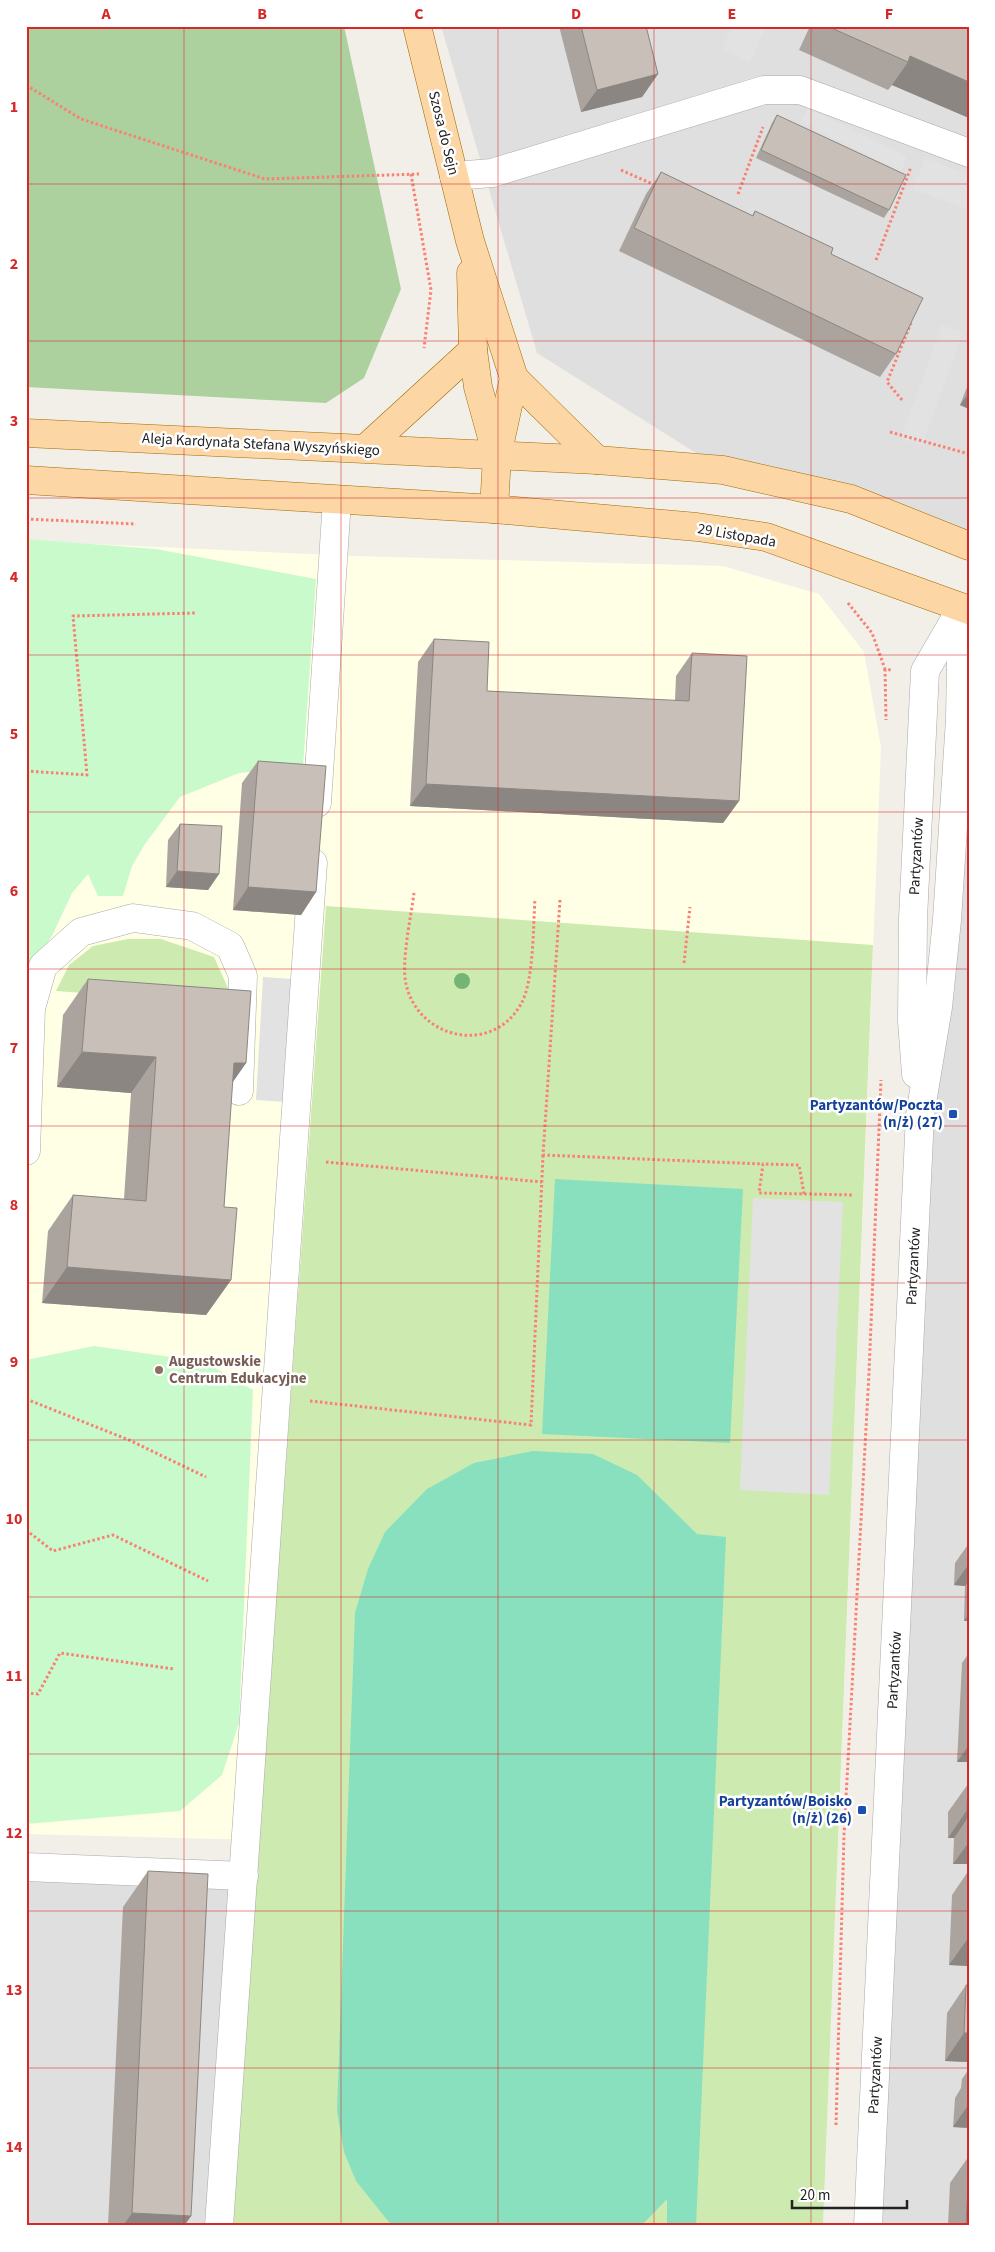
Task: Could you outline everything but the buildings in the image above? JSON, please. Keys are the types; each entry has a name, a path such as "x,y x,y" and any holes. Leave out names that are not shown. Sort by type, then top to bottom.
{"main road":[{"name":"Szosa do Sejn","path":"417,26 470,241 514,378 597,460"},
{"name":"Szosa do Sejn","path":"470,241 473,350 478,387 497,456"},
{"path":"366,448 473,350"},
{"name":"Szosa do Sejn","path":"494,509 497,456 514,378"},
{"name":"Aleja Kardynała Stefana Wyszyńskiego","path":"26,432 497,456"},
{"path":"497,456 597,460 723,470 851,499 969,546"},
{"path":"26,480 494,509"},
{"name":"29 Listopada","path":"494,509 697,527 766,538 966,603"}],"street":[{"path":"454,176 492,172 764,90 800,90 969,153"},
{"path":"218,2226 244,1876 337,500"},
{"name":"Partyzantów","path":"920,1115 912,1020 912,975 925,671 966,603"},
{"name":"Partyzantów","path":"868,2226 920,1115 938,1007 947,920 964,717 966,603"},
{"path":"26,1153 32,1008 43,966 81,932 133,918 192,926 230,946 243,976 239,1090"},
{"path":"26,1867 244,1876"}],"path":[{"path":"26,84 82,119 265,179 410,174 454,176"},
{"path":"738,194 769,112 764,90"},
{"path":"876,260 923,136"},
{"path":"572,149 664,189"},
{"path":"902,400 887,382 914,316"},
{"path":"890,432 969,454"},
{"path":"841,598 848,603 872,633 885,669 925,671"},
{"path":"26,771 87,775 73,616 196,613"},
{"path":"414,893 405,982 412,1002 419,1013 436,1028 462,1036 484,1034 498,1028 514,1014 522,1003 529,978 535,899"},
{"path":"277,1397 531,1425 543,1156 560,900"},
{"path":"684,963 690,907"},
{"path":"836,2128 844,1836 869,1373 881,1077"},
{"path":"543,1156 799,1165 804,1194"},
{"path":"293,1159 542,1182"},
{"path":"763,1164 760,1193 854,1194"},
{"path":"26,1399 129,1440 206,1477"},
{"path":"26,1530 53,1552 113,1535 208,1581"},
{"path":"26,1693 38,1694 60,1653 174,1669"}],"shaded area":[{"path":"441,26 969,26 969,546 723,470 537,353"},
{"path":"732,26 766,26 750,62 722,49"},
{"path":"808,108 907,156 901,172 801,122"},
{"path":"925,158 969,175 969,210 913,189"},
{"path":"942,325 963,332 922,446 901,438"},
{"path":"26,541 352,556 723,566 819,594 864,652 881,747 823,2226 259,1840 26,1834"},
{"path":"969,714 969,2226 868,2226 920,1115"},
{"path":"263,977 293,979 285,1102 256,1100"},
{"path":"753,1198 843,1202 829,1495 740,1490"},
{"path":"26,1867 244,1876 219,2226 26,2226"}],"green space":[{"path":"26,26 344,26 401,289 364,378 326,403 26,387"},
{"path":"26,539 156,549 316,579 303,767 239,773 180,797 145,844 132,866 123,896 98,896 88,874 72,893 52,936 26,974"},
{"path":"326,906 873,945 823,2226 231,2226"},
{"path":"128,939 161,939 214,957 228,988 226,1004 56,991 69,965 93,946"},
{"path":"555,1179 743,1189 730,1443 542,1434"},
{"path":"94,1346 205,1362 253,1390 239,1723 222,1775 180,1811 26,1824 26,1360"},
{"path":"533,1451 593,1454 637,1475 697,1534 726,1537 696,2226 667,2226 667,2199 641,2226 392,2226 356,2181 344,2152 337,2111 355,1613 368,1569 385,1532 427,1489 474,1463"}],"place":[{"name":"Partyzantów/Poczta (n/ż) (27)","path":"953,1114"},
{"name":"Augustowskie Centrum Edukacyjne","path":"159,1370"},
{"name":"Partyzantów/Boisko (n/ż) (26)","path":"862,1810"}]}
